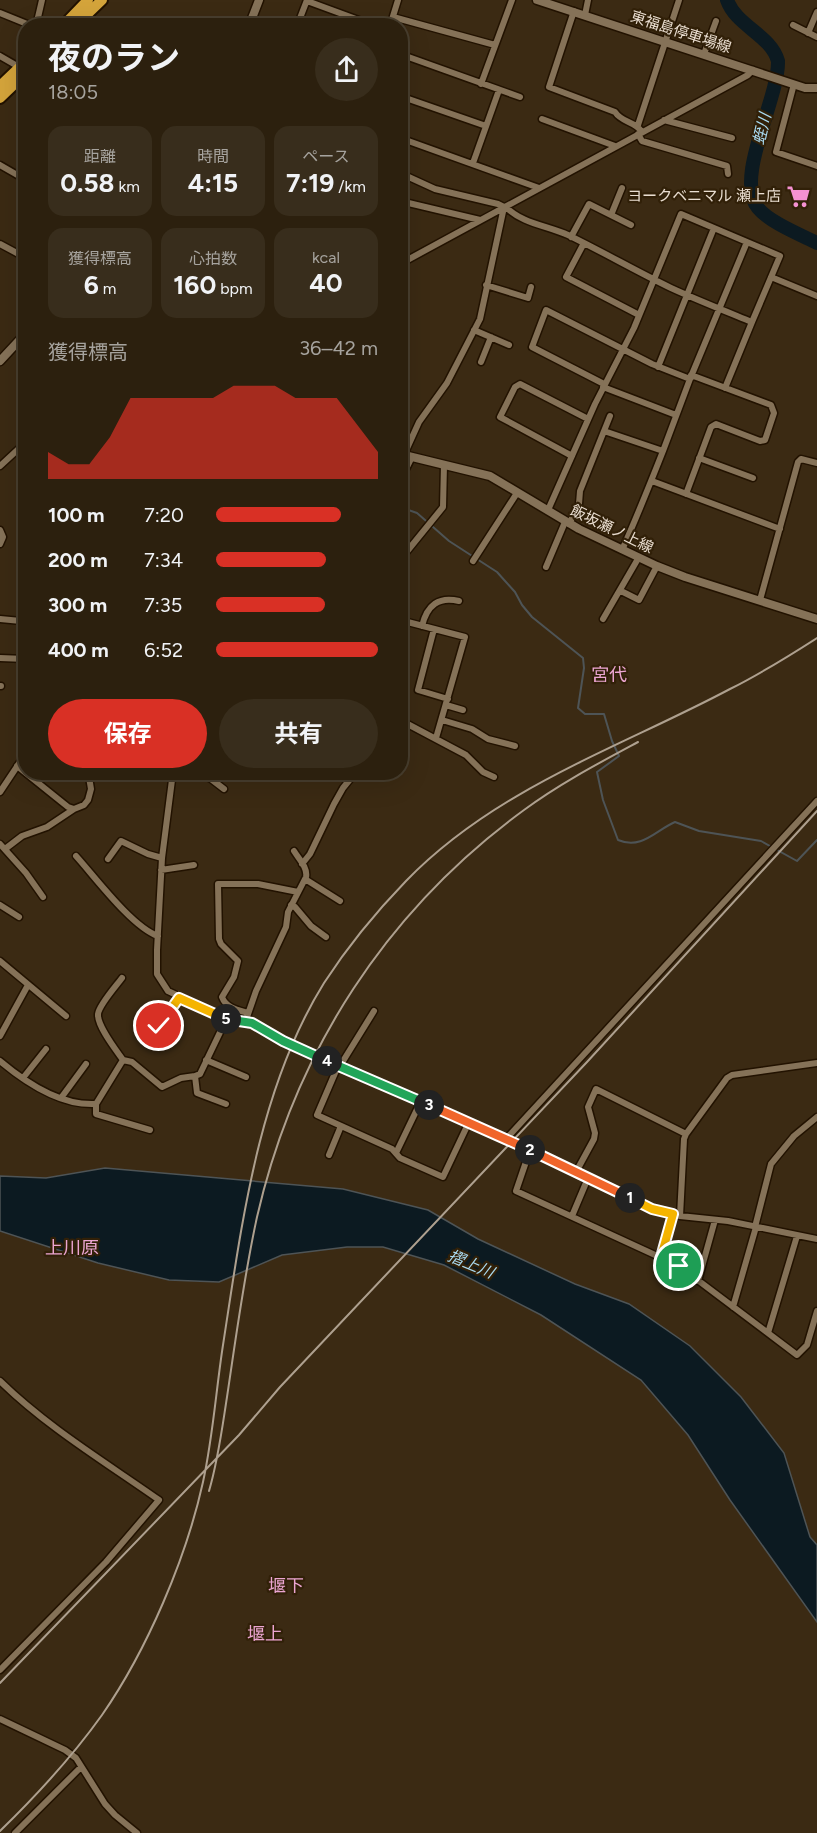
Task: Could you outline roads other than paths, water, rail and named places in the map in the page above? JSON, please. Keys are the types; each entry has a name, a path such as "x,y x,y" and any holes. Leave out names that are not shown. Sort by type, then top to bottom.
{"highway":[{"path":"71,18 88,0"},
{"path":"83,18 102,0"},
{"path":"0,86 18,71"},
{"path":"0,98 18,74"}],"main road":[{"path":"252,18 259,0"},
{"name":"東福島停車場線","path":"537,0 558,3 585,15 794,84 817,88"},
{"path":"0,361 18,342"},
{"name":"飯坂瀬ノ上線","path":"408,456 490,476 567,523 657,566 817,619"}],"street":[{"path":"36,18 42,0"},
{"path":"397,18 393,17 398,0"},
{"path":"482,84 512,0"},
{"path":"585,15 588,0"},
{"path":"678,0 638,125 642,141 727,166 728,174"},
{"path":"300,18 307,1 353,18"},
{"path":"574,11 549,87 615,112 620,118 638,125"},
{"path":"808,33 817,12"},
{"path":"0,13 18,20"},
{"path":"408,21 495,45"},
{"path":"704,54 716,21"},
{"path":"793,25 817,37"},
{"path":"0,56 18,65"},
{"path":"408,57 520,97"},
{"path":"408,260 748,75 753,70"},
{"path":"794,84 776,152 817,166"},
{"path":"473,163 499,90"},
{"path":"408,99 486,126"},
{"path":"542,119 615,146"},
{"path":"664,120 732,138"},
{"path":"408,141 539,188"},
{"path":"0,165 18,175"},
{"path":"408,177 435,189 498,204 514,215 571,237 654,279 752,322"},
{"path":"611,215 622,188"},
{"path":"408,203 480,220"},
{"path":"571,237 589,204 631,225"},
{"path":"408,451 419,422 447,383 480,317 505,207"},
{"path":"548,510 588,419 639,315 681,214 780,256 725,388"},
{"path":"658,367 714,228"},
{"path":"622,550 652,481 691,377 747,242"},
{"path":"584,243 566,277 639,315"},
{"path":"0,244 18,254"},
{"path":"771,277 817,296"},
{"path":"486,285 528,298 531,287"},
{"path":"676,415 604,386 532,347 546,310 658,367 771,405 774,413 765,440 760,441 716,424 711,427 686,494"},
{"path":"474,330 508,345"},
{"path":"481,362 491,337"},
{"path":"572,456 500,417 515,387 520,384 588,419"},
{"path":"546,567 567,523 579,504 580,491 610,416"},
{"path":"604,431 663,451"},
{"path":"0,466 18,449"},
{"path":"699,458 753,478"},
{"path":"760,600 799,460 817,463"},
{"path":"408,551 443,507 444,465"},
{"path":"652,481 780,529"},
{"path":"473,561 517,493"},
{"path":"0,530 3,537 0,544"},
{"path":"603,619 639,557"},
{"path":"621,591 639,600 657,566"},
{"path":"422,626 429,609 437,602 446,598 459,601"},
{"path":"0,619 18,621"},
{"path":"408,623 465,637 436,738"},
{"path":"434,629 418,690 463,710"},
{"path":"0,658 18,659"},
{"path":"442,720 472,729 488,739 515,746"},
{"path":"408,724 466,755 483,772 494,777"},
{"path":"0,792 17,766"},
{"path":"34,780 68,807 74,809"},
{"path":"43,897 26,873 2,847 22,836 47,827 84,805 91,789 90,780"},
{"path":"172,780 161,870 158,975 168,991 179,998 225,1018 247,1017"},
{"path":"212,780 224,789"},
{"path":"302,864 310,854 343,788 350,780"},
{"path":"506,1139 817,801"},
{"path":"108,859 121,841 162,858"},
{"path":"247,1017 256,991 286,927 291,905 307,873 294,851"},
{"path":"76,856 132,918 158,936"},
{"path":"161,870 194,865"},
{"path":"305,879 340,901"},
{"path":"298,892 258,884 218,884 219,939 238,961 234,977 222,997 229,1006 283,1041 469,1122 652,1209 817,1239"},
{"path":"0,905 18,917"},
{"path":"291,905 311,926 326,937"},
{"path":"0,961 66,1016"},
{"path":"122,978 101,1007 98,1017 123,1060 132,1062 162,1087 181,1078 200,1074 225,1018"},
{"path":"0,1036 28,985"},
{"path":"166,1037 159,1026 179,998"},
{"path":"374,1011 339,1066 317,1115 392,1149 400,1158 443,1177 469,1122"},
{"path":"23,1078 46,1049"},
{"path":"123,1060 96,1104 96,1114 150,1130"},
{"path":"206,1060 246,1077"},
{"path":"0,1061 49,1093 61,1098 96,1104"},
{"path":"661,1257 677,1215 684,1139 727,1078 732,1075 817,1063"},
{"path":"61,1098 86,1064"},
{"path":"195,1076 197,1093 226,1104"},
{"path":"576,1172 594,1139 595,1133 588,1107 596,1089 686,1134"},
{"path":"396,1153 421,1101"},
{"path":"733,1306 771,1164 794,1136 817,1116"},
{"path":"329,1155 341,1126"},
{"path":"530,1150 516,1191 679,1266 797,1355 807,1345 817,1311"},
{"path":"572,1216 588,1178"},
{"path":"698,1281 715,1220"},
{"path":"768,1333 797,1236"},
{"path":"0,1381 12,1394 68,1437 159,1500 106,1562 0,1670"},
{"path":"0,1719 65,1750 76,1758 105,1804 137,1833"},
{"path":"15,1833 81,1767"}],"water":[{"name":"摺上川","path":"105,1168 343,1189 428,1210 478,1239 575,1284 629,1304 690,1346 741,1397 784,1453 810,1537 817,1545 817,1622 730,1500 688,1435 641,1380 541,1315 444,1265 383,1247 347,1247 282,1255 219,1282 169,1280 98,1263 0,1231 0,1176 46,1178"}],"waterway":[{"name":"蛭川","path":"727,0 738,17 768,44 778,61 772,95 754,158 751,178 752,195 763,213 786,228 817,243"},
{"path":"408,510 417,513 449,541 497,572 515,592 532,617 583,658 584,668 578,708 585,714 604,714 619,756 597,772 603,800 618,840 634,843 642,841 675,822 699,831 761,841 797,861 817,840"}],"railway":[{"path":"0,1831 54,1775 102,1715 119,1689 149,1633 175,1572 196,1511 203,1482 246,1205 268,1112 301,1024 333,969 363,930 406,881 441,848 479,820 560,772 741,683 817,638"},
{"path":"209,1491 220,1445 244,1284 257,1217 274,1156 295,1097 322,1042 353,989 389,939 430,892 475,849 551,791 638,742"},
{"path":"0,1683 239,1435 280,1387 587,1062 817,811"}],"place":[{"name":"ヨークベニマル 瀬上店","path":"799,196"}],"district":[{"name":"宮代","path":"609,675"},
{"name":"上川原","path":"72,1248"},
{"name":"堰下","path":"286,1586"},
{"name":"堰上","path":"265,1634"}]}
